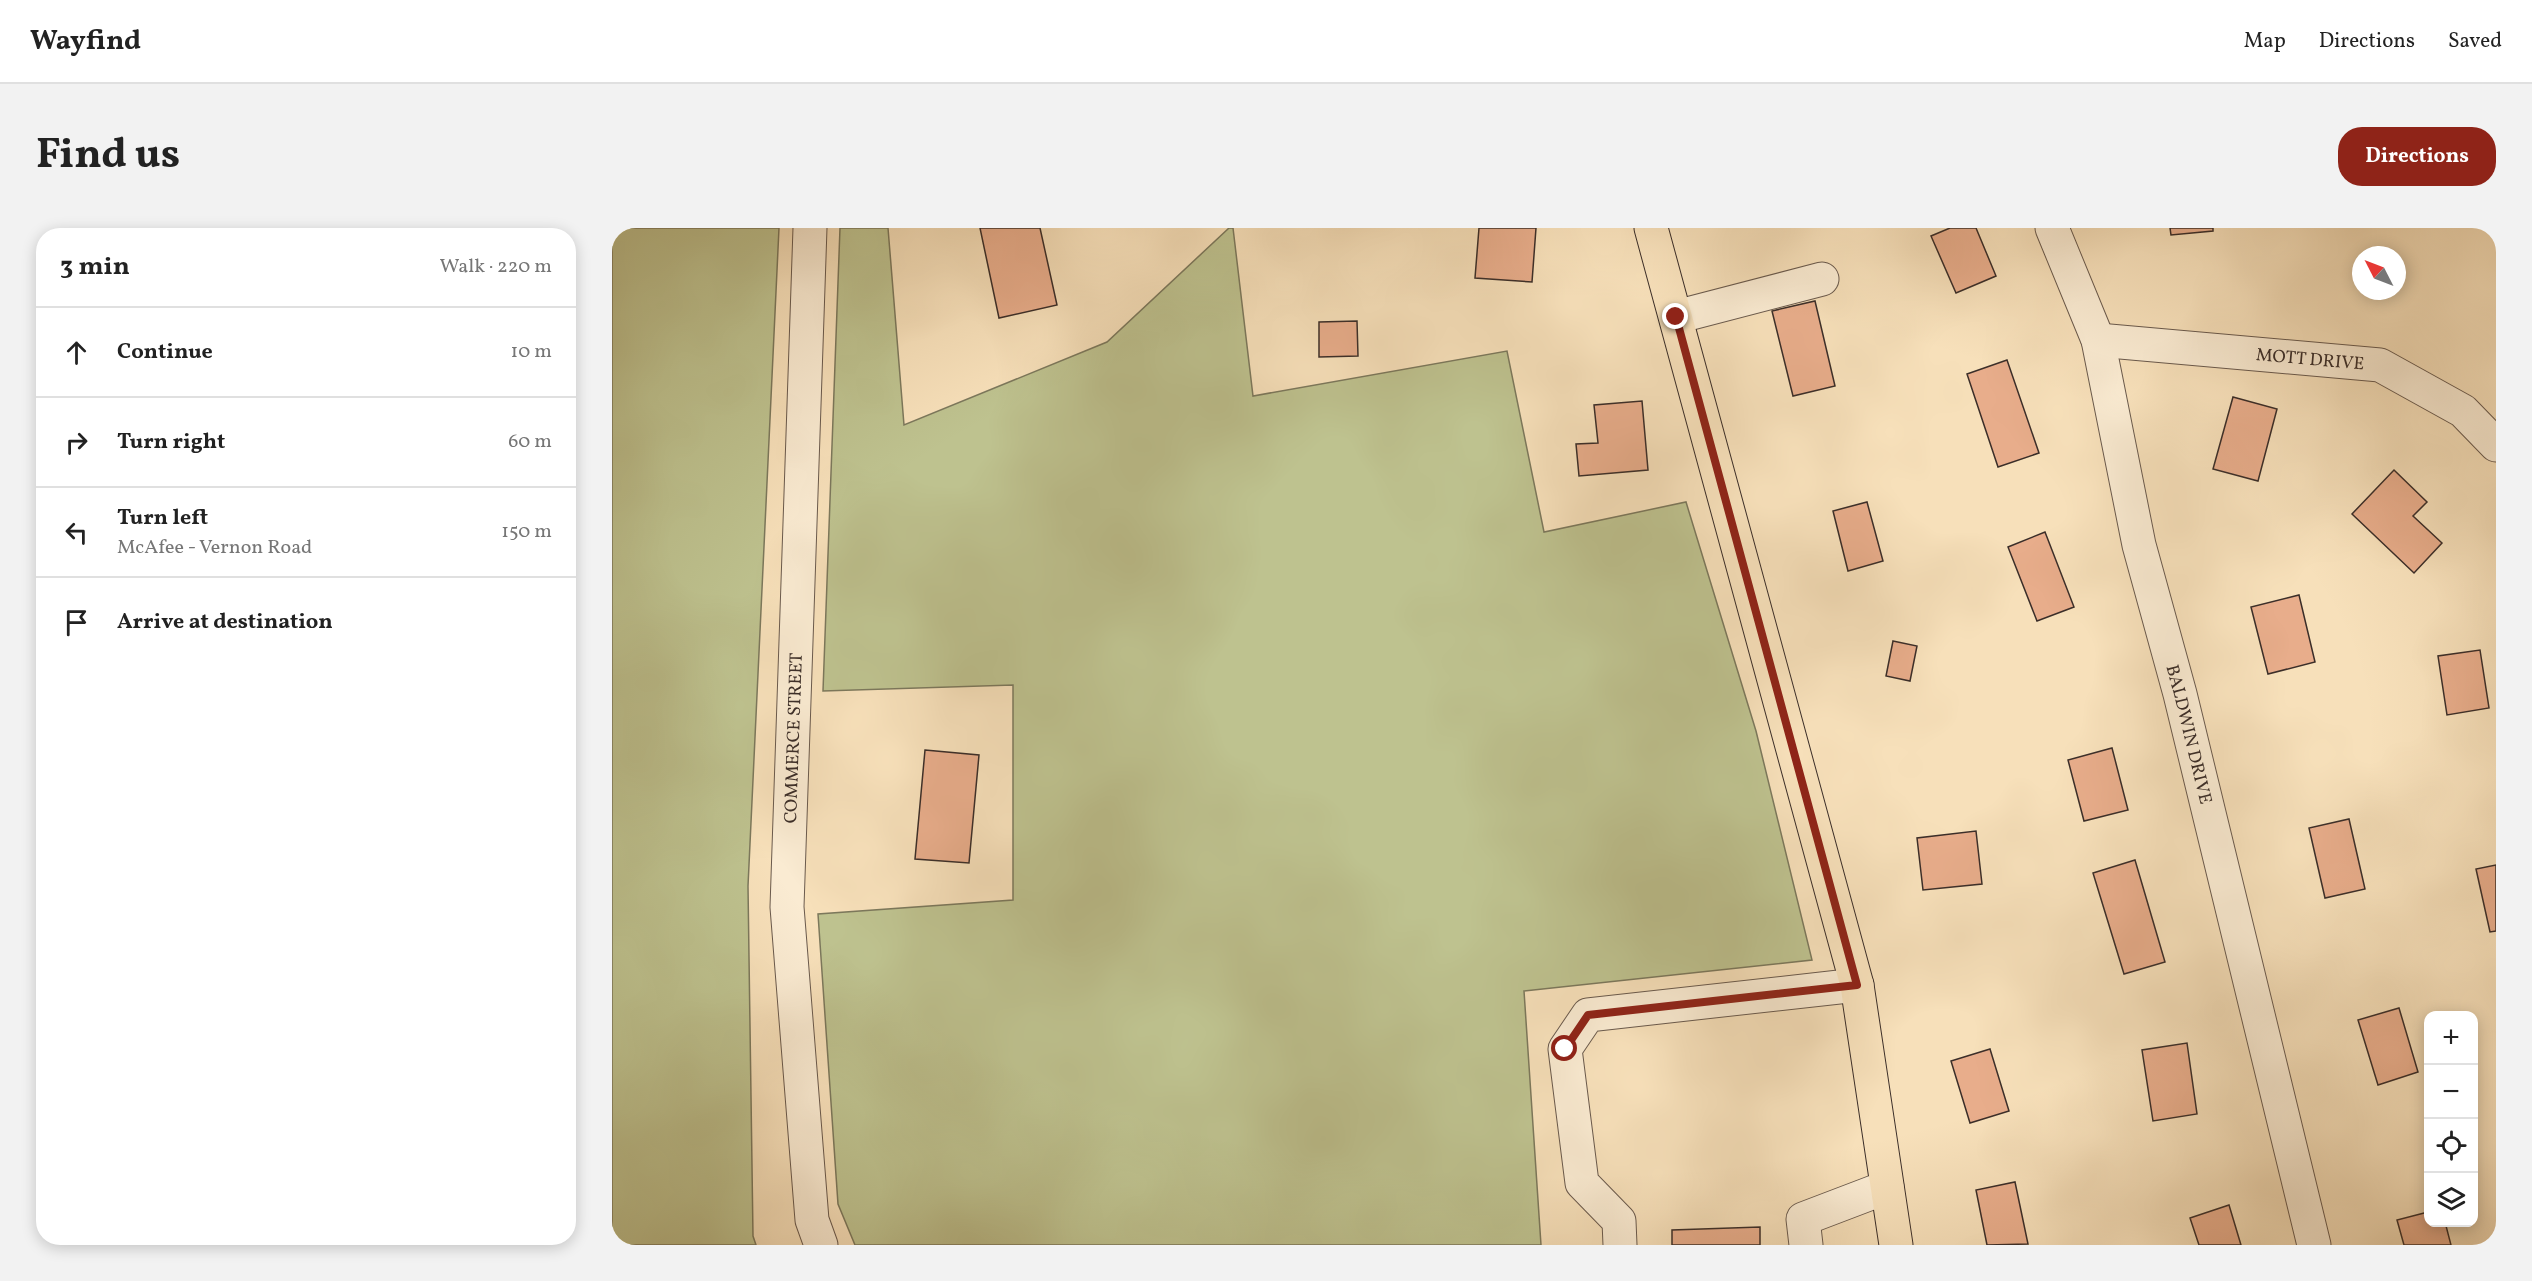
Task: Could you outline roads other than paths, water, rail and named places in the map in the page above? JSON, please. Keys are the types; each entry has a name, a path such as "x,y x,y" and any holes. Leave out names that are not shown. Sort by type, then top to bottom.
{"main road":[{"path":"1652,228 1857,985 1896,1245"}],"street":[{"name":"COMMERCE STREET","path":"810,228 787,907 812,1221 821,1245"},
{"name":"BALDWIN DRIVE","path":"2052,228 2098,340 2139,545 2183,705 2314,1245"},
{"path":"1676,317 1822,279"},
{"name":"MOTT DRIVE","path":"2098,340 2380,365 2463,411 2496,445"},
{"path":"1620,1245 1619,1221 1582,1183 1565,1049 1588,1015 1857,985"},
{"path":"1806,1245 1803,1219 1887,1187"}]}
